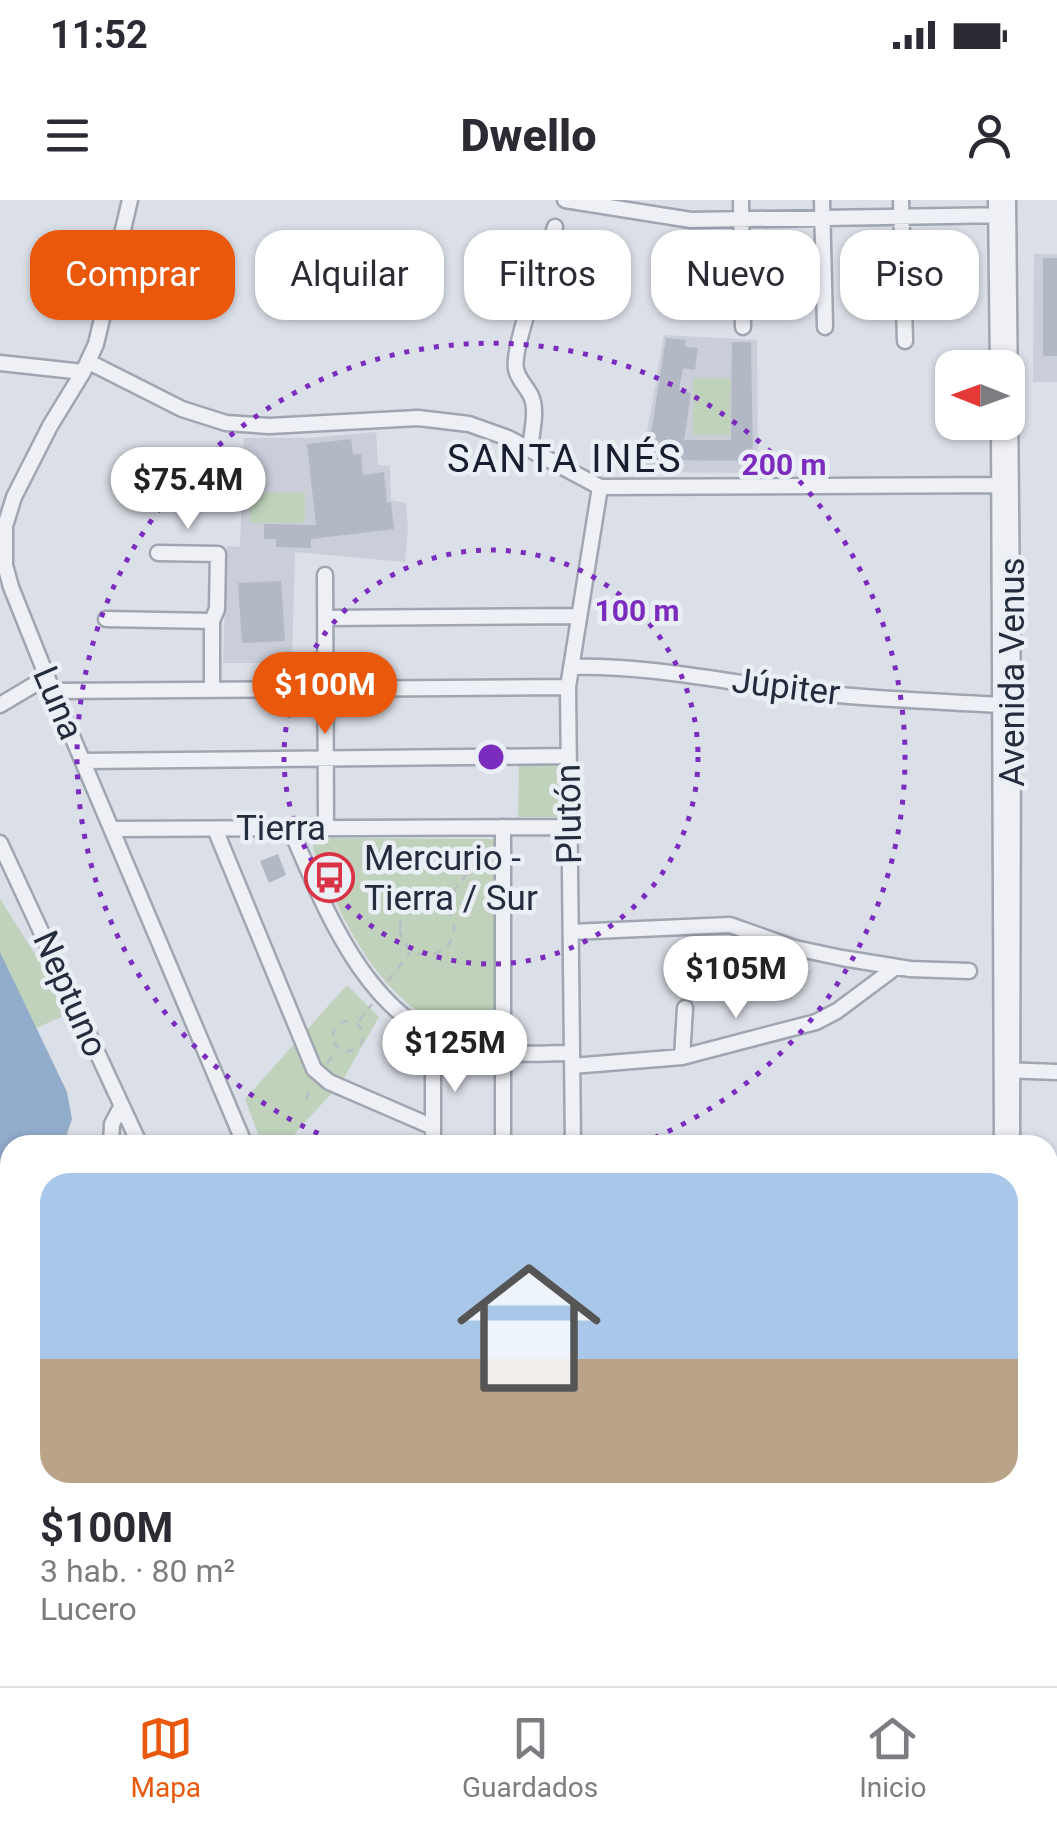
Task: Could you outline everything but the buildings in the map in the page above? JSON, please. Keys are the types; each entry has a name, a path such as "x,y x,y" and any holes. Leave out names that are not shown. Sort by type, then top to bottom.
{"street":[{"name":"Luna","path":"130,200 100,333 86,367 14,497 4,551 7,576 50,684 241,1135"},
{"path":"566,200 680,219 741,220 902,216 1002,207 998,350"},
{"path":"741,200 744,327"},
{"path":"822,200 825,327"},
{"path":"901,200 904,341"},
{"name":"Avenida Venus","path":"1002,207 1013,708 1003,1135"},
{"path":"530,450 534,406 516,370 516,359 555,227"},
{"path":"0,363 86,367 182,409 226,423 254,426 435,418 483,428 600,486 1006,485"},
{"name":"Avenida Venus","path":"1002,440 1006,485 1002,705 1011,1135"},
{"name":"Plutón","path":"573,1135 568,687 600,486"},
{"path":"158,553 218,554 217,612 212,620 212,689"},
{"path":"325,576 326,828"},
{"path":"325,618 579,616"},
{"path":"106,620 212,620"},
{"name":"Júpiter","path":"571,667 634,668 803,692 1002,705"},
{"path":"0,706 50,684 212,689 568,687"},
{"path":"82,761 569,756"},
{"name":"Tierra","path":"112,830 570,826"},
{"path":"503,827 503,1135"},
{"path":"290,828 323,905 356,959 392,1006 437,1038 463,1047 572,1060 682,1056 824,1019 896,966"},
{"path":"216,829 314,1070 329,1082 434,1127"},
{"name":"Neptuno","path":"0,842 135,1135"},
{"path":"571,932 730,926 795,948 896,966 969,971"},
{"path":"682,1056 685,1008"},
{"path":"434,1135 433,1057 437,1038"},
{"path":"1007,1070 1057,1072"},
{"path":"111,1135 112,1124 121,1107"}],"path":[{"path":"443,906 503,827"},
{"path":"421,902 443,906 455,926 448,947 426,956 411,950 400,930 408,909 421,902"},
{"path":"350,1020 359,1025 363,1036 356,1048 343,1050 335,1044 332,1034 340,1022 350,1020"}],"shaded area":[{"path":"1034,254 1057,254 1057,382 1033,382"},
{"path":"664,335 757,340 758,473 640,472"},
{"path":"376,432 378,465 390,466 391,500 406,503 405,562 295,552 292,663 223,663 227,546 240,547 244,438"}],"green space":[{"path":"693,378 731,378 730,435 693,435"},
{"path":"250,492 305,492 305,523 250,523"},
{"path":"519,763 560,763 560,817 518,817"},
{"path":"317,838 496,839 497,1038 457,1031 425,1016 382,978 336,902 313,849"},
{"path":"0,899 37,957 65,1015 0,1045"},
{"path":"347,985 379,1017 341,1083 295,1135 258,1135 245,1099"}],"water":[{"path":"0,952 67,1092 72,1119 66,1135 0,1135"}],"place":[{"name":"Mercurio - Tierra / Sur","path":"329,878"}],"district":[{"name":"SANTA INÉS","path":"565,459"}]}
